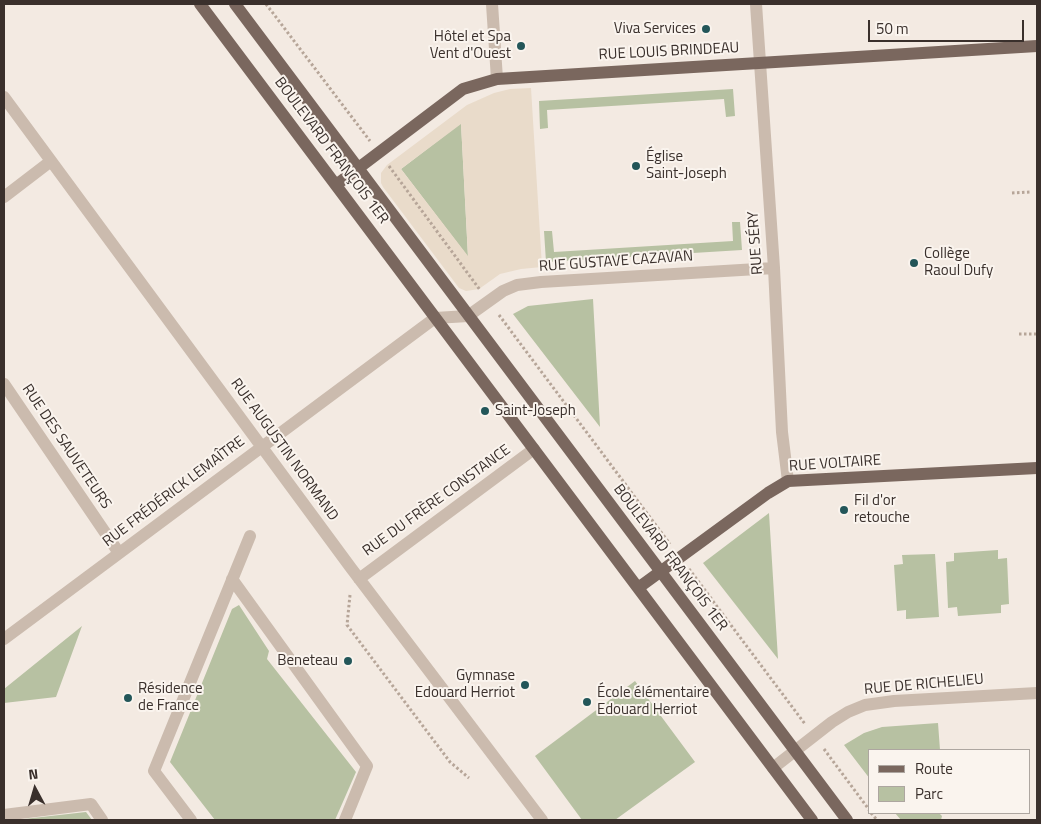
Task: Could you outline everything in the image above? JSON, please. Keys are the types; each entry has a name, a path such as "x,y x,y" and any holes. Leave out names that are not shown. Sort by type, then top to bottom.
{"main road":[{"name":"BOULEVARD FRANÇOIS 1ER","path":"200,4 812,820"},
{"name":"BOULEVARD FRANÇOIS 1ER","path":"235,4 847,820"},
{"name":"RUE LOUIS BRINDEAU","path":"336,185 463,89 497,79 1037,46"},
{"name":"RUE VOLTAIRE","path":"638,588 768,492 788,481 1037,468"}],"street":[{"path":"492,4 497,79"},
{"name":"RUE SÉRY","path":"756,4 774,268 782,432 788,481"},
{"name":"RUE AUGUSTIN NORMAND","path":"4,97 261,448 542,820"},
{"path":"4,197 51,162"},
{"name":"RUE GUSTAVE CAZAVAN","path":"468,316 488,300 517,285 774,268"},
{"path":"435,318 468,316"},
{"name":"RUE FRÉDÉRICK LEMAÎTRE","path":"4,639 435,318"},
{"name":"RUE DES SAUVETEURS","path":"4,384 119,553"},
{"name":"RUE DU FRÈRE CONSTANCE","path":"359,579 534,449"},
{"path":"191,820 154,770 250,536"},
{"path":"232,579 367,766 344,820"},
{"name":"RUE DE RICHELIEU","path":"773,768 814,735 848,712 865,704 1037,693"},
{"path":"4,815 91,804 102,820"}],"path":[{"path":"266,4 868,808"},
{"path":"1012,193 1030,192"},
{"path":"1019,334 1037,334"},
{"path":"350,589 347,625 450,762 469,778"}],"green space":[{"path":"733,89 735,116 726,117 724,99 547,110 548,128 540,129 539,101"},
{"path":"461,123 468,257 401,169"},
{"path":"732,222 740,222 742,250 546,262 544,231 552,231 554,252 733,241"},
{"path":"593,299 600,427 513,314 528,306"},
{"path":"769,513 778,659 703,563"},
{"path":"998,550 998,559 1007,558 1009,604 1001,605 1001,613 958,616 957,607 948,608 946,562 954,561 954,553"},
{"path":"935,554 939,617 906,619 906,610 897,611 894,565 903,564 902,555"},
{"path":"239,605 269,651 267,659 356,772 335,820 215,820 170,762 232,609"},
{"path":"82,626 56,697 4,703 4,689"},
{"path":"635,681 695,762 615,820 582,820 535,756"},
{"path":"938,723 940,749 868,749 868,776 844,745 864,733 882,727"},
{"path":"86,812 92,820 15,820"},
{"path":"896,814 940,814 942,816 941,820 901,820"}],"shaded area":[{"path":"531,88 542,267 500,274 479,289 466,291 459,288 383,187 381,173 387,165 467,105 494,93 510,89","holes":["461,124 468,256 401,169"]}],"place":[{"name":"Viva Services","path":"706,29"},
{"name":"Hôtel et Spa Vent d'Ouest","path":"521,46"},
{"name":"Église Saint-Joseph","path":"636,166"},
{"name":"Collège Raoul Dufy","path":"914,263"},
{"name":"Saint-Joseph","path":"485,411"},
{"name":"Fil d'or retouche","path":"844,510"},
{"name":"Beneteau","path":"348,661"},
{"name":"Gymnase Edouard Herriot","path":"525,685"},
{"name":"Résidence de France","path":"128,698"},
{"name":"École élémentaire Edouard Herriot","path":"587,702"}]}
